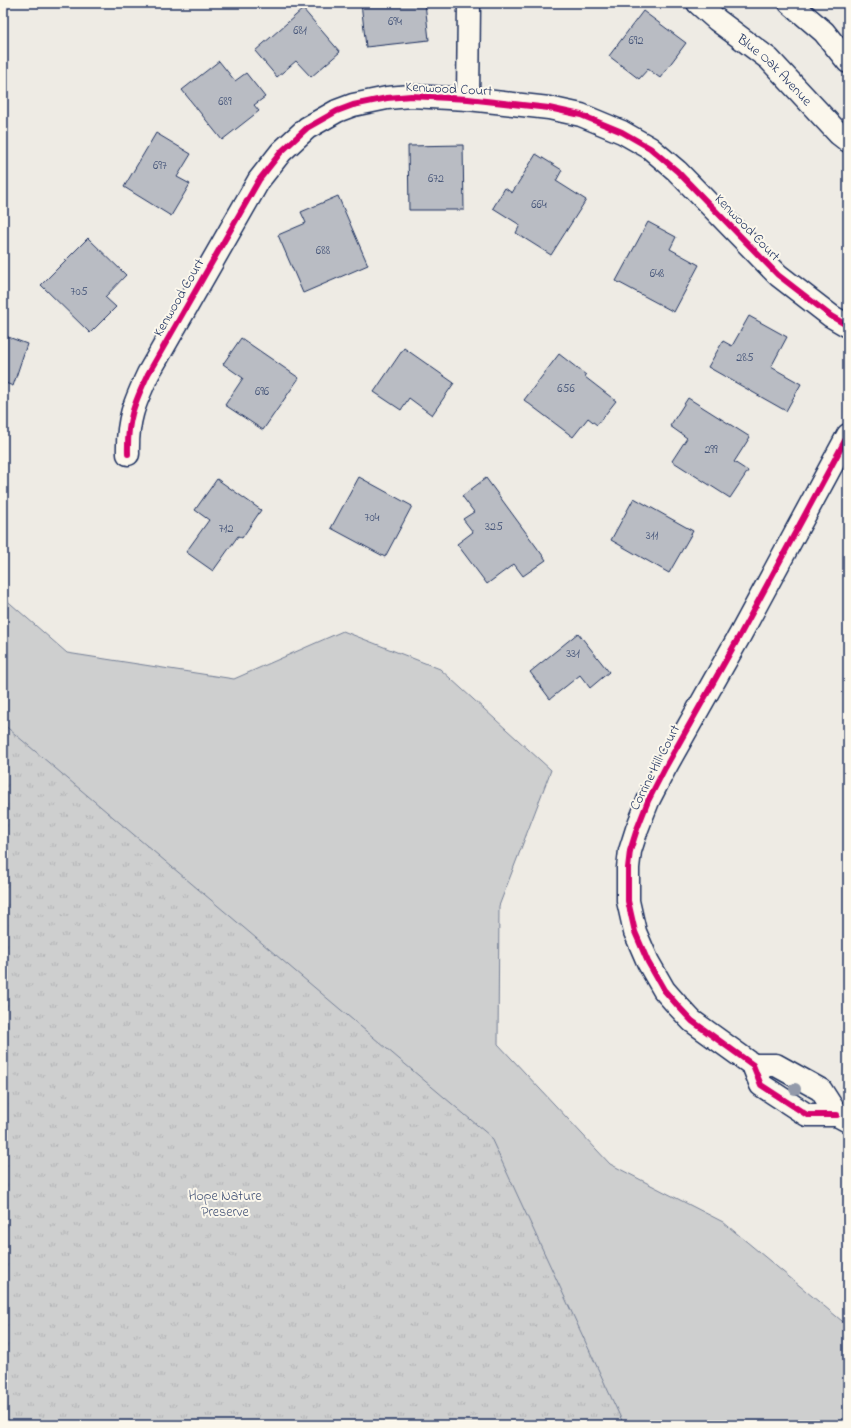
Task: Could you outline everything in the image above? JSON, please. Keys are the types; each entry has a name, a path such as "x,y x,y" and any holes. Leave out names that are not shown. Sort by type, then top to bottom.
{"street":[{"path":"468,98 469,3"},
{"name":"Blue Oak Avenue","path":"698,3 717,20 769,60 839,134 848,141"},
{"path":"790,3 824,32 848,62"},
{"name":"Kenwood Court","path":"128,454 130,418 137,396 148,374 259,180 281,152 307,128 337,111 353,105 387,98 411,96 468,98 549,108 581,115 622,132 650,148 677,171 778,275 831,316 848,326"},
{"name":"Corrine Hill Court","path":"843,1118 821,1090 776,1065 752,1065 692,1020 664,990 648,962 635,932 628,900 628,868 630,851 648,801 848,435"}],"green space":[{"path":"3,597 67,653 234,679 343,631 440,669 551,770 499,906 498,1044 610,1164 723,1222 848,1326 848,1425 3,1425"},
{"name":"Hope Nature Preserve","path":"3,724 490,1136 624,1425 3,1425"}],"building":[{"path":"361,3 425,3 429,40 366,47"},
{"path":"303,9 340,52 311,77 296,61 277,77 255,51"},
{"path":"643,11 686,43 660,78 648,69 639,79 609,56"},
{"path":"219,61 235,81 246,73 265,97 254,105 259,111 222,140 182,90"},
{"path":"156,133 191,154 177,177 190,184 171,216 124,187"},
{"path":"463,145 464,210 409,210 408,146"},
{"path":"536,154 562,170 556,181 586,200 551,255 516,233 520,225 493,208 505,188 512,193"},
{"path":"338,196 368,265 303,293 278,235 306,223 301,212"},
{"path":"648,222 676,237 670,249 699,265 674,312 616,281"},
{"path":"88,238 126,275 105,297 116,307 90,333 41,285"},
{"path":"749,316 787,337 771,367 801,384 786,411 708,367 723,341 732,346"},
{"path":"3,335 27,344 13,386 3,382"},
{"path":"241,338 299,378 263,430 225,405 243,378 223,364"},
{"path":"404,348 454,383 432,415 409,398 401,410 374,392"},
{"path":"559,354 586,375 585,377 616,401 597,425 588,418 573,437 524,400"},
{"path":"688,398 750,437 734,462 748,471 730,498 672,461 687,438 670,426"},
{"path":"359,477 412,506 385,557 331,528"},
{"path":"486,478 546,560 523,576 514,564 487,584 457,544 473,532 463,519 474,512 462,496"},
{"path":"217,479 261,510 242,538 238,536 213,571 186,552 209,520 195,510"},
{"path":"634,498 693,531 669,573 611,540"},
{"path":"578,633 609,672 590,688 580,675 550,699 530,672"}],"cycle path":[{"path":"128,454 132,412 148,374 259,180 281,152 307,128 337,111 353,105 387,98 411,96 468,99 549,108 581,115 622,132 650,148 677,171 778,275 831,316 848,326"},
{"path":"837,1115 807,1115 761,1085 753,1065 692,1021 664,990 648,962 635,932 628,901 628,868 630,851 648,801 848,435"}]}
